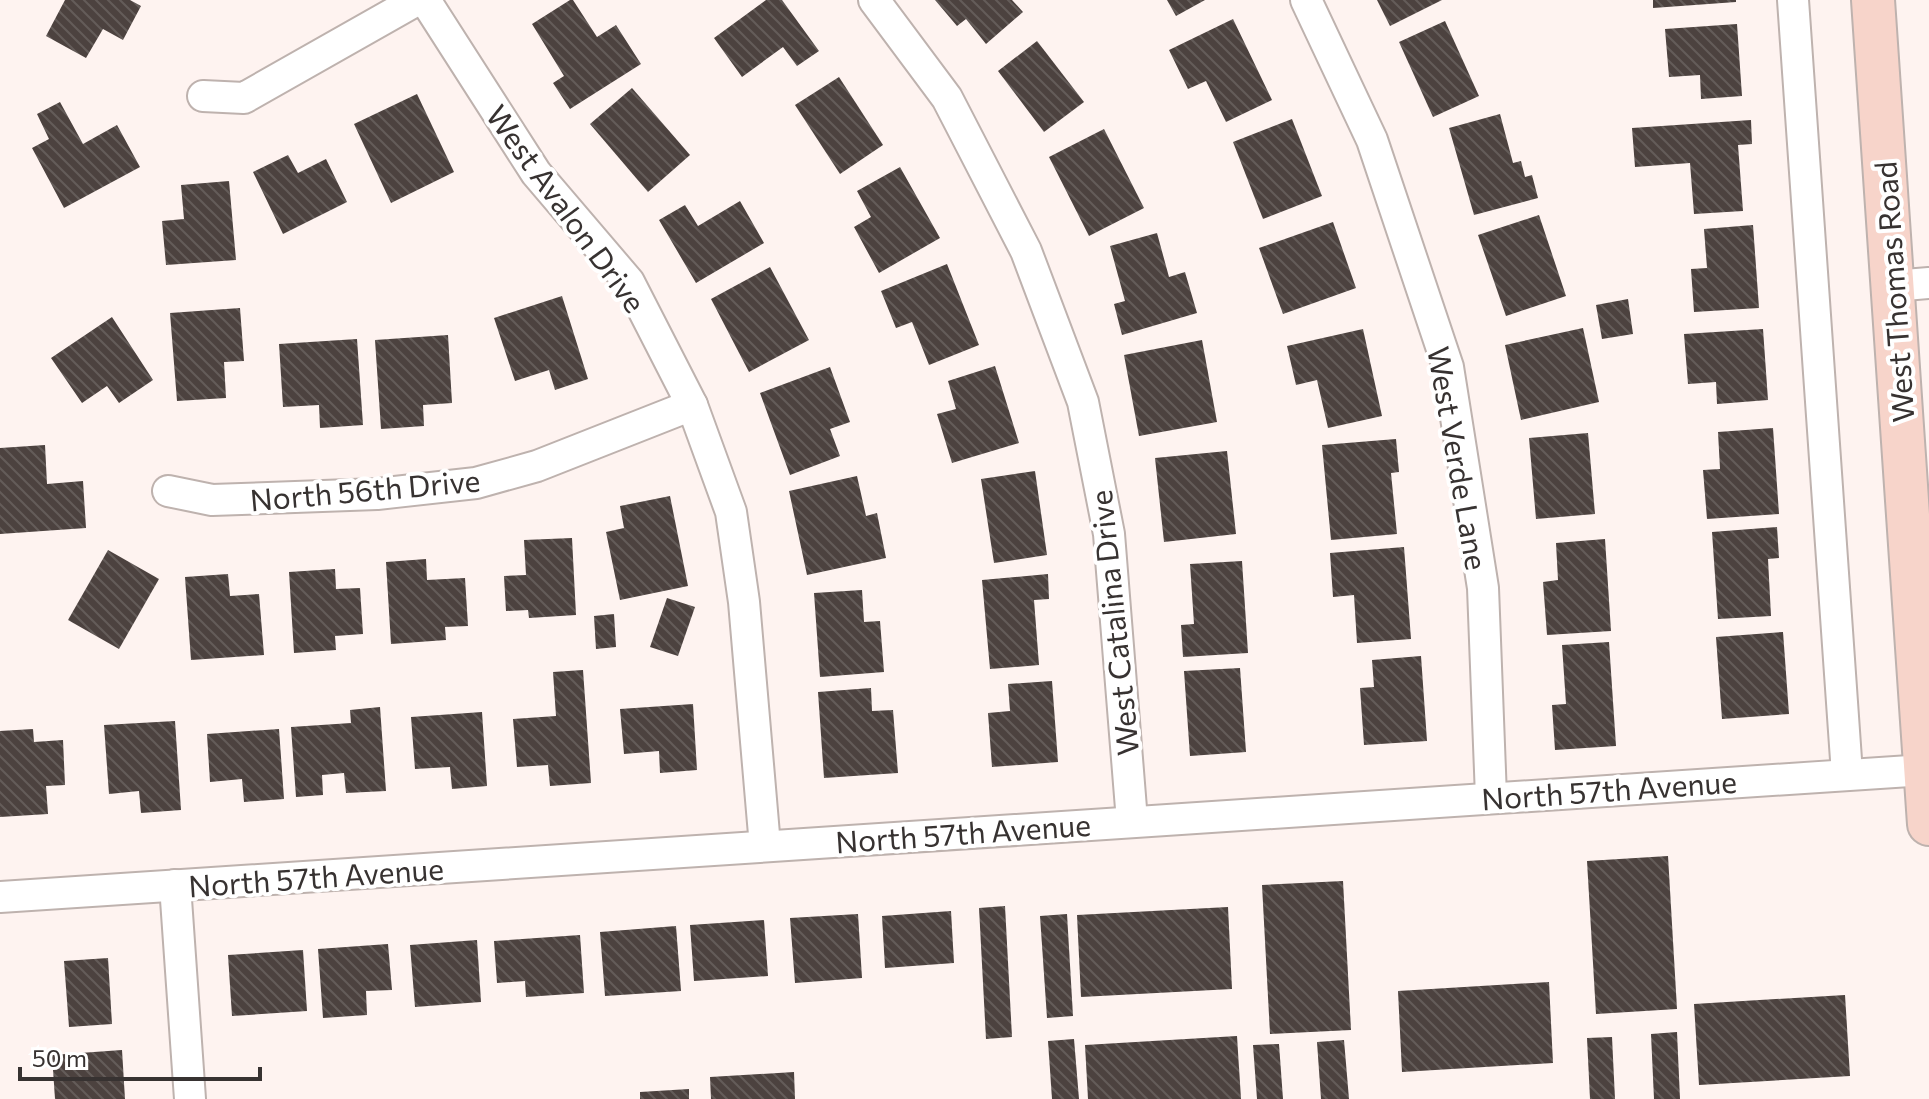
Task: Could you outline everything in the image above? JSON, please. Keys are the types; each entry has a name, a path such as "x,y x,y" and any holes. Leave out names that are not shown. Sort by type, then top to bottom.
{"main road":[{"name":"West Thomas Road","path":"1873,0 1911,284 1929,824"}],"street":[{"path":"203,96 244,98 417,0"},
{"name":"West Avalon Drive","path":"425,0 536,173 629,282 692,405 731,512 744,602 765,846"},
{"name":"West Catalina Drive","path":"874,0 947,98 1026,251 1083,402 1109,534 1132,821"},
{"name":"West Verde Lane","path":"1306,0 1372,140 1448,367 1483,588 1491,797"},
{"path":"1793,0 1847,774"},
{"name":"North 56th Drive","path":"168,491 212,500 377,494 476,483 537,466 692,405"},
{"name":"North 57th Avenue","path":"0,897 1925,770"},
{"path":"175,885 190,1099"}],"building":[{"path":"65,0 130,0 141,6 123,40 103,29 86,58 46,36"},
{"path":"573,0 597,37 616,25 641,64 570,109 553,83 564,76 532,24"},
{"path":"766,0 782,0 819,51 797,66 783,47 742,77 714,38"},
{"path":"935,0 1012,0 1023,12 986,44 966,19 957,26"},
{"path":"1167,0 1205,0 1176,16"},
{"path":"1377,0 1442,0 1390,26"},
{"path":"1653,0 1736,0 1736,2 1653,8"},
{"path":"1233,19 1272,100 1226,122 1206,81 1188,89 1169,50"},
{"path":"1445,21 1479,96 1433,117 1399,42"},
{"path":"1737,24 1742,96 1701,99 1700,75 1669,77 1665,29"},
{"path":"1037,41 1084,102 1044,132 998,71"},
{"path":"839,77 883,145 840,174 795,105"},
{"path":"632,88 690,155 648,192 590,124"},
{"path":"417,94 454,172 391,203 354,124"},
{"path":"60,102 83,144 117,125 140,167 64,208 32,148 49,139 37,114"},
{"path":"1500,114 1513,163 1521,161 1525,177 1532,175 1538,198 1474,215 1449,128"},
{"path":"1292,119 1322,196 1263,219 1233,142"},
{"path":"1751,120 1752,144 1738,145 1743,211 1694,214 1690,163 1635,167 1632,128"},
{"path":"1104,129 1144,208 1089,236 1049,157"},
{"path":"288,155 298,173 326,159 347,202 283,234 253,172"},
{"path":"900,167 940,238 879,273 854,227 871,217 857,191"},
{"path":"229,181 236,260 166,265 162,221 184,219 181,185"},
{"path":"740,201 764,243 696,283 659,220 685,205 698,226"},
{"path":"1539,215 1566,296 1506,316 1478,235"},
{"path":"1333,222 1356,288 1283,314 1259,248"},
{"path":"1753,225 1759,308 1694,312 1691,269 1707,268 1704,229"},
{"path":"1157,233 1169,277 1185,272 1197,313 1122,335 1114,304 1125,301 1110,246"},
{"path":"947,264 979,345 929,365 912,322 896,328 881,291"},
{"path":"770,267 809,340 749,372 711,299"},
{"path":"562,296 588,379 555,390 549,370 515,381 494,318"},
{"path":"1628,299 1633,334 1602,339 1596,305"},
{"path":"240,308 244,361 224,362 226,398 177,401 170,313"},
{"path":"112,317 153,380 119,403 107,386 82,403 51,358"},
{"path":"1583,328 1599,402 1521,420 1505,345"},
{"path":"1363,329 1382,416 1328,428 1317,380 1296,385 1287,346"},
{"path":"1763,329 1768,400 1717,404 1716,382 1688,384 1684,334"},
{"path":"448,335 452,403 423,405 424,426 381,429 375,340"},
{"path":"357,339 363,425 320,428 319,405 283,407 279,344"},
{"path":"1202,340 1217,422 1139,436 1124,355"},
{"path":"995,366 1019,443 952,463 937,414 956,409 948,381"},
{"path":"830,367 850,422 830,429 840,456 790,475 760,393"},
{"path":"1773,428 1779,514 1707,519 1703,470 1720,469 1718,432"},
{"path":"1588,433 1595,514 1536,519 1529,438"},
{"path":"1396,439 1399,472 1391,473 1397,534 1331,540 1322,445"},
{"path":"45,445 47,484 83,481 86,528 0,534 0,448"},
{"path":"1227,451 1236,534 1164,542 1155,458"},
{"path":"1035,471 1047,555 994,563 981,479"},
{"path":"857,476 866,516 877,513 886,558 807,575 789,491"},
{"path":"670,496 688,586 620,600 606,532 624,528 620,506"},
{"path":"1777,527 1779,558 1768,559 1771,616 1718,619 1712,532"},
{"path":"572,538 576,615 529,618 528,610 506,611 504,576 526,575 524,540"},
{"path":"1605,539 1611,631 1547,635 1543,582 1558,580 1556,543"},
{"path":"1404,547 1411,639 1357,643 1354,595 1333,597 1330,553"},
{"path":"108,550 159,579 119,649 68,620"},
{"path":"426,559 427,580 465,578 468,626 445,627 446,640 391,644 386,562"},
{"path":"1242,561 1248,653 1183,657 1181,625 1194,624 1190,564"},
{"path":"335,569 336,589 360,588 363,634 335,636 336,650 294,653 289,572"},
{"path":"228,574 230,596 259,594 264,655 191,660 185,577"},
{"path":"1048,574 1049,599 1034,600 1039,665 990,669 982,580"},
{"path":"862,590 864,622 880,621 884,672 820,677 814,593"},
{"path":"667,598 695,607 678,656 650,647"},
{"path":"614,614 616,647 596,649 594,616"},
{"path":"1783,632 1789,714 1722,719 1716,637"},
{"path":"1609,642 1616,746 1555,750 1552,705 1566,704 1562,645"},
{"path":"1421,656 1427,741 1364,745 1360,688 1374,687 1372,660"},
{"path":"1240,668 1246,752 1190,756 1184,671"},
{"path":"583,670 591,783 550,786 548,765 517,767 513,719 556,716 553,672"},
{"path":"1052,681 1058,762 992,767 988,713 1010,711 1008,684"},
{"path":"871,688 872,711 893,710 898,773 824,778 818,692"},
{"path":"693,704 697,770 660,773 659,751 624,754 620,709"},
{"path":"380,707 386,791 346,793 344,773 322,775 323,795 296,797 291,727 351,723 350,710"},
{"path":"482,712 487,786 452,789 450,767 415,769 411,717"},
{"path":"175,721 181,810 141,813 139,791 109,794 104,725"},
{"path":"33,729 34,742 63,740 65,785 46,786 48,814 0,817 0,731"},
{"path":"279,729 284,799 244,802 242,779 210,782 207,734"},
{"path":"1668,856 1677,1009 1596,1014 1587,861"},
{"path":"1343,881 1351,1030 1270,1034 1262,885"},
{"path":"1005,906 1012,1037 986,1039 979,908"},
{"path":"1228,907 1232,989 1081,997 1077,915"},
{"path":"951,911 954,963 885,968 882,916"},
{"path":"858,914 862,978 795,983 790,918"},
{"path":"1067,914 1073,1016 1047,1018 1040,916"},
{"path":"764,920 768,976 694,981 690,925"},
{"path":"676,926 681,991 605,996 600,932"},
{"path":"580,935 584,993 526,997 525,981 497,983 494,941"},
{"path":"477,940 481,1002 415,1007 410,945"},
{"path":"388,944 392,990 366,991 367,1015 323,1018 318,949"},
{"path":"303,950 307,1011 232,1016 228,955"},
{"path":"108,958 112,1024 69,1027 64,961"},
{"path":"1549,982 1553,1063 1402,1072 1398,991"},
{"path":"1845,995 1850,1076 1699,1085 1694,1004"},
{"path":"1677,1032 1680,1099 1654,1099 1651,1034"},
{"path":"1237,1036 1241,1099 1088,1099 1085,1045"},
{"path":"1612,1037 1615,1099 1590,1099 1587,1038"},
{"path":"1074,1039 1079,1099 1052,1099 1048,1041"},
{"path":"1344,1040 1349,1099 1321,1099 1317,1042"},
{"path":"1279,1044 1283,1099 1257,1099 1253,1045"},
{"path":"122,1050 125,1099 55,1099 52,1055"},
{"path":"794,1072 795,1099 711,1099 710,1077"},
{"path":"689,1089 689,1099 640,1099 640,1092"}]}
